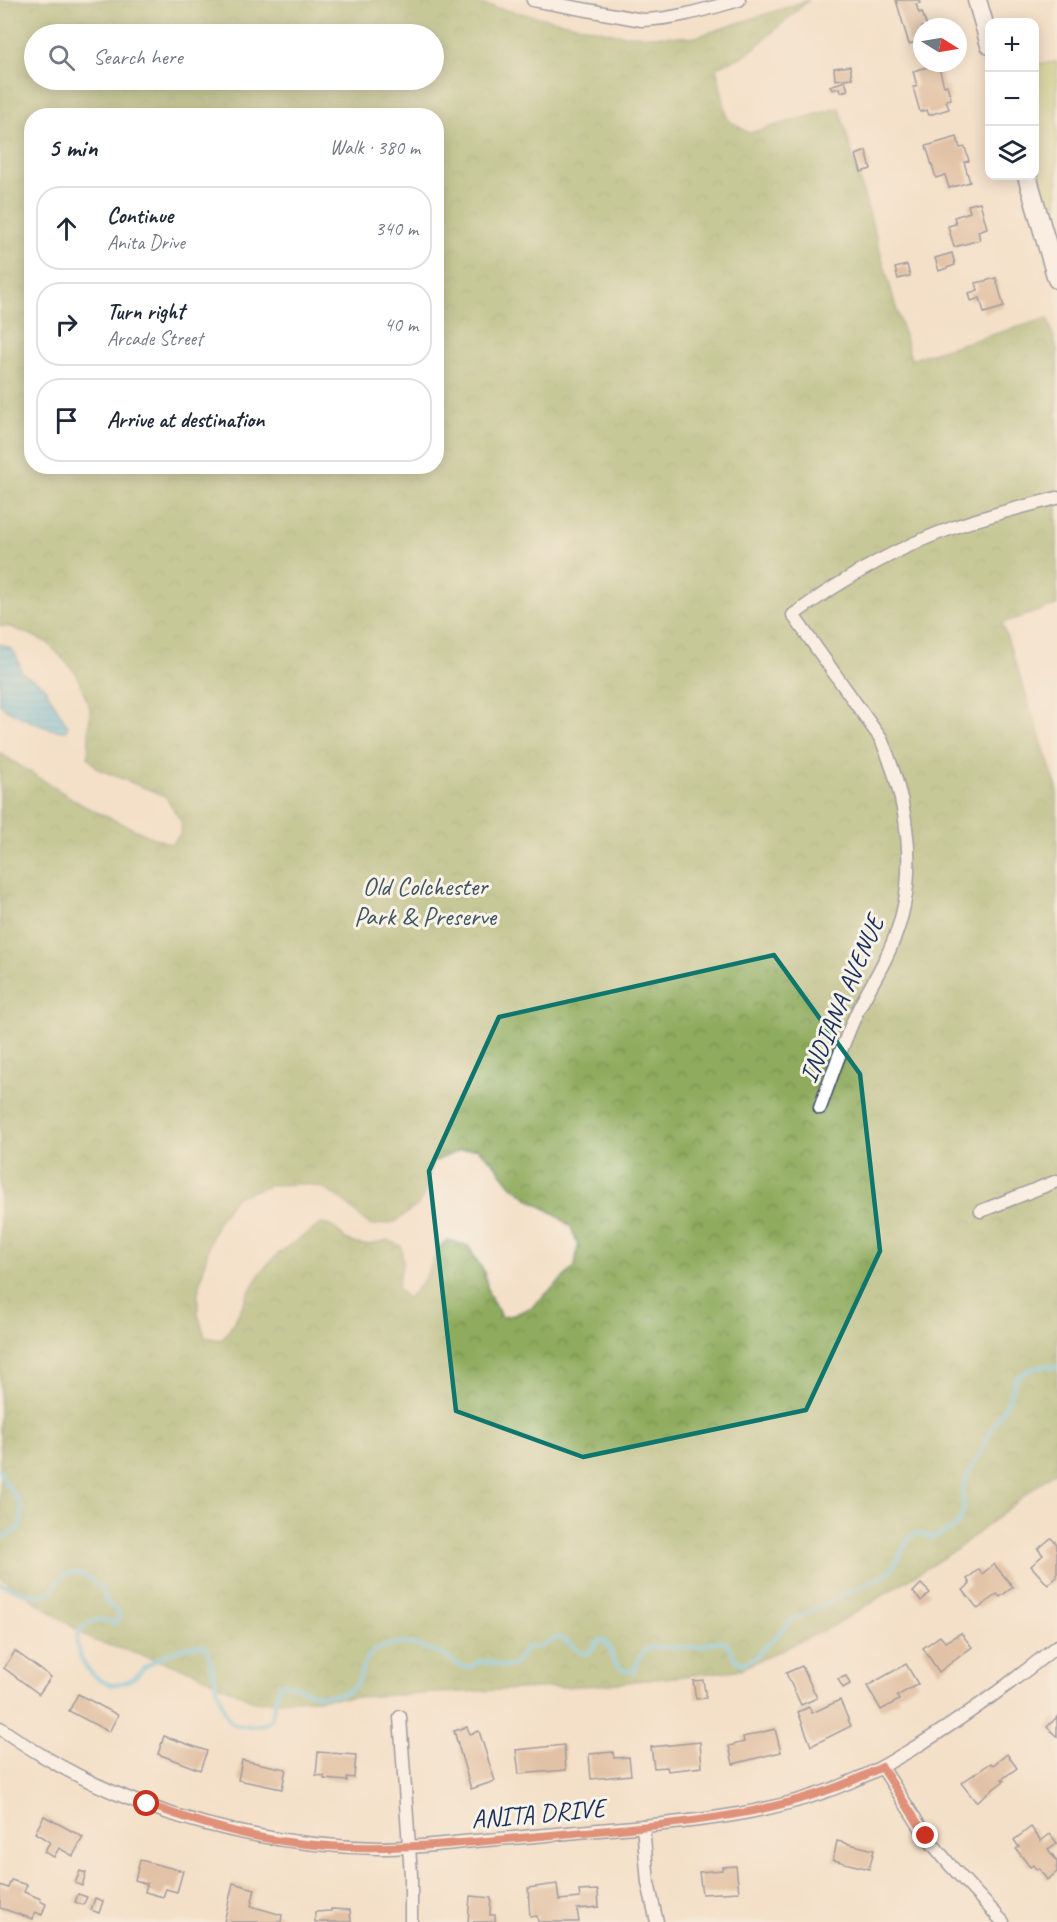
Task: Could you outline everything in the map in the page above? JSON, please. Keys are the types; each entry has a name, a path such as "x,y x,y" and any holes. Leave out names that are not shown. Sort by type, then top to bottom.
{"street":[{"path":"533,0 642,20 659,20 739,0"},
{"path":"977,0 985,28"},
{"path":"1028,180 1057,279"},
{"name":"INDIANA AVENUE","path":"820,1108 844,1041 895,936 907,880 908,838 902,797 880,739 793,615 818,596 871,564 927,537 956,526 1057,498"},
{"path":"981,1211 1057,1180"},
{"name":"ANITA DRIVE","path":"0,1728 44,1757 86,1779 201,1823 295,1843 358,1847 410,1847 733,1816 768,1809 823,1792 859,1779 933,1736 980,1705 1057,1646"},
{"path":"400,1717 410,1847 411,1922"},
{"path":"882,1767 926,1836 1003,1922"},
{"path":"643,1826 648,1883 657,1922"}],"highlighted area":[{"path":"774,955 860,1074 880,1251 806,1410 583,1457 456,1411 429,1171 499,1017"}],"green space":[{"name":"Old Colchester Park & Preserve","path":"0,0 460,0 623,35 695,37 809,0 746,55 716,67 728,120 749,133 839,108 911,359 1048,318 1057,350 1057,605 1002,623 1057,788 1057,1470 956,1550 833,1626 738,1670 601,1685 255,1702 195,1672 92,1640 0,1577 0,753 84,806 147,835 171,844 180,835 182,823 165,796 98,769 88,757 90,709 76,673 48,643 10,627 0,626","holes":["477,1148 493,1162 511,1185 571,1227 578,1246 575,1267 532,1307 514,1315 502,1317 489,1295 484,1272 468,1246 448,1240 438,1249 423,1281 407,1298 397,1288 403,1262 401,1246 387,1240 368,1245 354,1243 335,1228 321,1224 290,1245 268,1264 256,1279 233,1324 221,1340 205,1337 198,1314 198,1293 209,1245 217,1223 235,1197 272,1185 305,1184 323,1188 344,1201 371,1226 395,1222 417,1206 426,1192 428,1172 433,1162 460,1150"]},
{"path":"1057,62 1057,235 1039,172 1039,64"}],"water":[{"path":"0,644 13,651 22,673 43,685 68,726 66,731 50,729 32,722 0,705"}],"building":[{"path":"896,0 919,0 920,3 916,4 919,13 922,12 924,18 913,18 913,43 909,44"},
{"path":"850,66 852,78 835,80 834,68"},
{"path":"913,72 940,72 951,99 946,100 949,109 929,115 927,110 920,112 913,87 917,86"},
{"path":"845,81 848,90 841,92 840,88 832,90 830,86"},
{"path":"957,137 960,148 965,147 969,161 964,162 970,182 949,188 945,175 936,178 926,146"},
{"path":"866,151 871,169 861,172 856,155"},
{"path":"980,202 987,228 978,231 980,240 954,247 948,226 956,224 954,217 970,212 968,205"},
{"path":"952,253 955,265 939,271 935,258"},
{"path":"907,265 910,276 898,279 895,268"},
{"path":"996,278 1004,307 984,313 980,298 971,301 969,293 978,290 976,283"},
{"path":"1051,1538 1057,1544 1057,1577 1048,1585 1031,1566 1043,1555 1038,1549"},
{"path":"994,1564 1013,1587 1000,1597 997,1594 978,1609 963,1590 970,1584 967,1579 979,1569 982,1574"},
{"path":"921,1584 930,1593 921,1601 913,1592"},
{"path":"961,1633 972,1647 939,1672 923,1648 940,1636 945,1642"},
{"path":"15,1651 51,1677 39,1694 4,1668"},
{"path":"906,1664 918,1684 897,1696 899,1700 881,1710 867,1686"},
{"path":"802,1666 817,1698 801,1705 786,1673"},
{"path":"846,1676 850,1684 843,1688 838,1679"},
{"path":"703,1680 706,1698 696,1699 693,1681"},
{"path":"78,1694 118,1715 109,1732 69,1711"},
{"path":"840,1700 851,1726 811,1746 798,1712 809,1707 812,1713"},
{"path":"1057,1717 1057,1737 1047,1727"},
{"path":"467,1727 470,1734 479,1731 495,1781 471,1789 454,1731"},
{"path":"775,1729 781,1752 733,1764 729,1746 744,1742 743,1737"},
{"path":"164,1736 207,1751 200,1770 158,1754"},
{"path":"700,1742 702,1767 668,1771 667,1767 654,1768 651,1747"},
{"path":"564,1745 566,1770 519,1774 516,1750"},
{"path":"318,1752 356,1755 354,1778 347,1777 347,1781 324,1779 324,1776 316,1775"},
{"path":"613,1752 614,1758 629,1757 631,1775 591,1779 589,1754"},
{"path":"1007,1754 1017,1768 976,1802 961,1783 991,1763 993,1765"},
{"path":"242,1760 286,1769 282,1789 238,1780"},
{"path":"44,1816 83,1837 73,1856 59,1848 54,1857 44,1852 50,1842 35,1833"},
{"path":"1031,1827 1041,1841 1050,1834 1057,1843 1048,1849 1057,1861 1057,1872 1047,1880 1039,1868 1037,1870 1033,1865 1030,1867 1016,1849 1019,1847 1014,1840"},
{"path":"837,1841 874,1850 869,1869 833,1860"},
{"path":"140,1860 183,1871 177,1892 166,1889 163,1897 145,1892 147,1884 135,1880"},
{"path":"736,1866 739,1892 702,1894 699,1872"},
{"path":"80,1871 86,1873 82,1886 75,1883"},
{"path":"11,1880 27,1885 24,1892 41,1899 40,1901 46,1904 42,1915 35,1912 33,1919 0,1908 0,1885 8,1888"},
{"path":"233,1883 255,1889 251,1906 282,1915 281,1922 224,1922"},
{"path":"557,1884 559,1900 580,1898 579,1891 598,1890 599,1907 577,1909 579,1922 538,1922 537,1916 530,1917 528,1888"},
{"path":"78,1894 87,1897 83,1905 75,1902"},
{"path":"470,1896 491,1898 490,1915 495,1915 495,1922 468,1922"},
{"path":"95,1898 103,1901 99,1913 91,1910"},
{"path":"331,1909 350,1910 351,1922 315,1922 315,1912 331,1911"}],"waterway":[{"path":"0,1584 38,1596 50,1593 66,1574 81,1574 92,1580 104,1594 105,1601 118,1612 119,1618 115,1623 92,1621 83,1627 78,1635 77,1645 80,1655 91,1673 109,1684 119,1684 133,1679 145,1667 174,1652 189,1647 205,1647 227,1717 231,1722 242,1726 261,1725 271,1720 279,1685 291,1684 314,1694 325,1695 335,1695 350,1690 359,1680 363,1666 371,1654 397,1643 422,1647 465,1667 481,1661 507,1667 515,1664 526,1648 541,1646 554,1639 564,1640 582,1653 587,1653 597,1642 604,1640 610,1648 614,1663 623,1670 634,1672 640,1656 648,1648 694,1647 721,1641 727,1644 738,1662 742,1664 753,1659 791,1621 885,1575 897,1561 909,1538 915,1534 933,1538 954,1528 964,1509 962,1493 966,1478 1009,1399 1016,1378 1031,1369 1046,1366 1057,1367"},
{"path":"0,1470 22,1510 18,1529 0,1539"}],"route":[{"path":"147,1804 220,1828 295,1843 380,1848 410,1847 733,1816 759,1811 823,1792 859,1779 882,1767 926,1836"}]}
